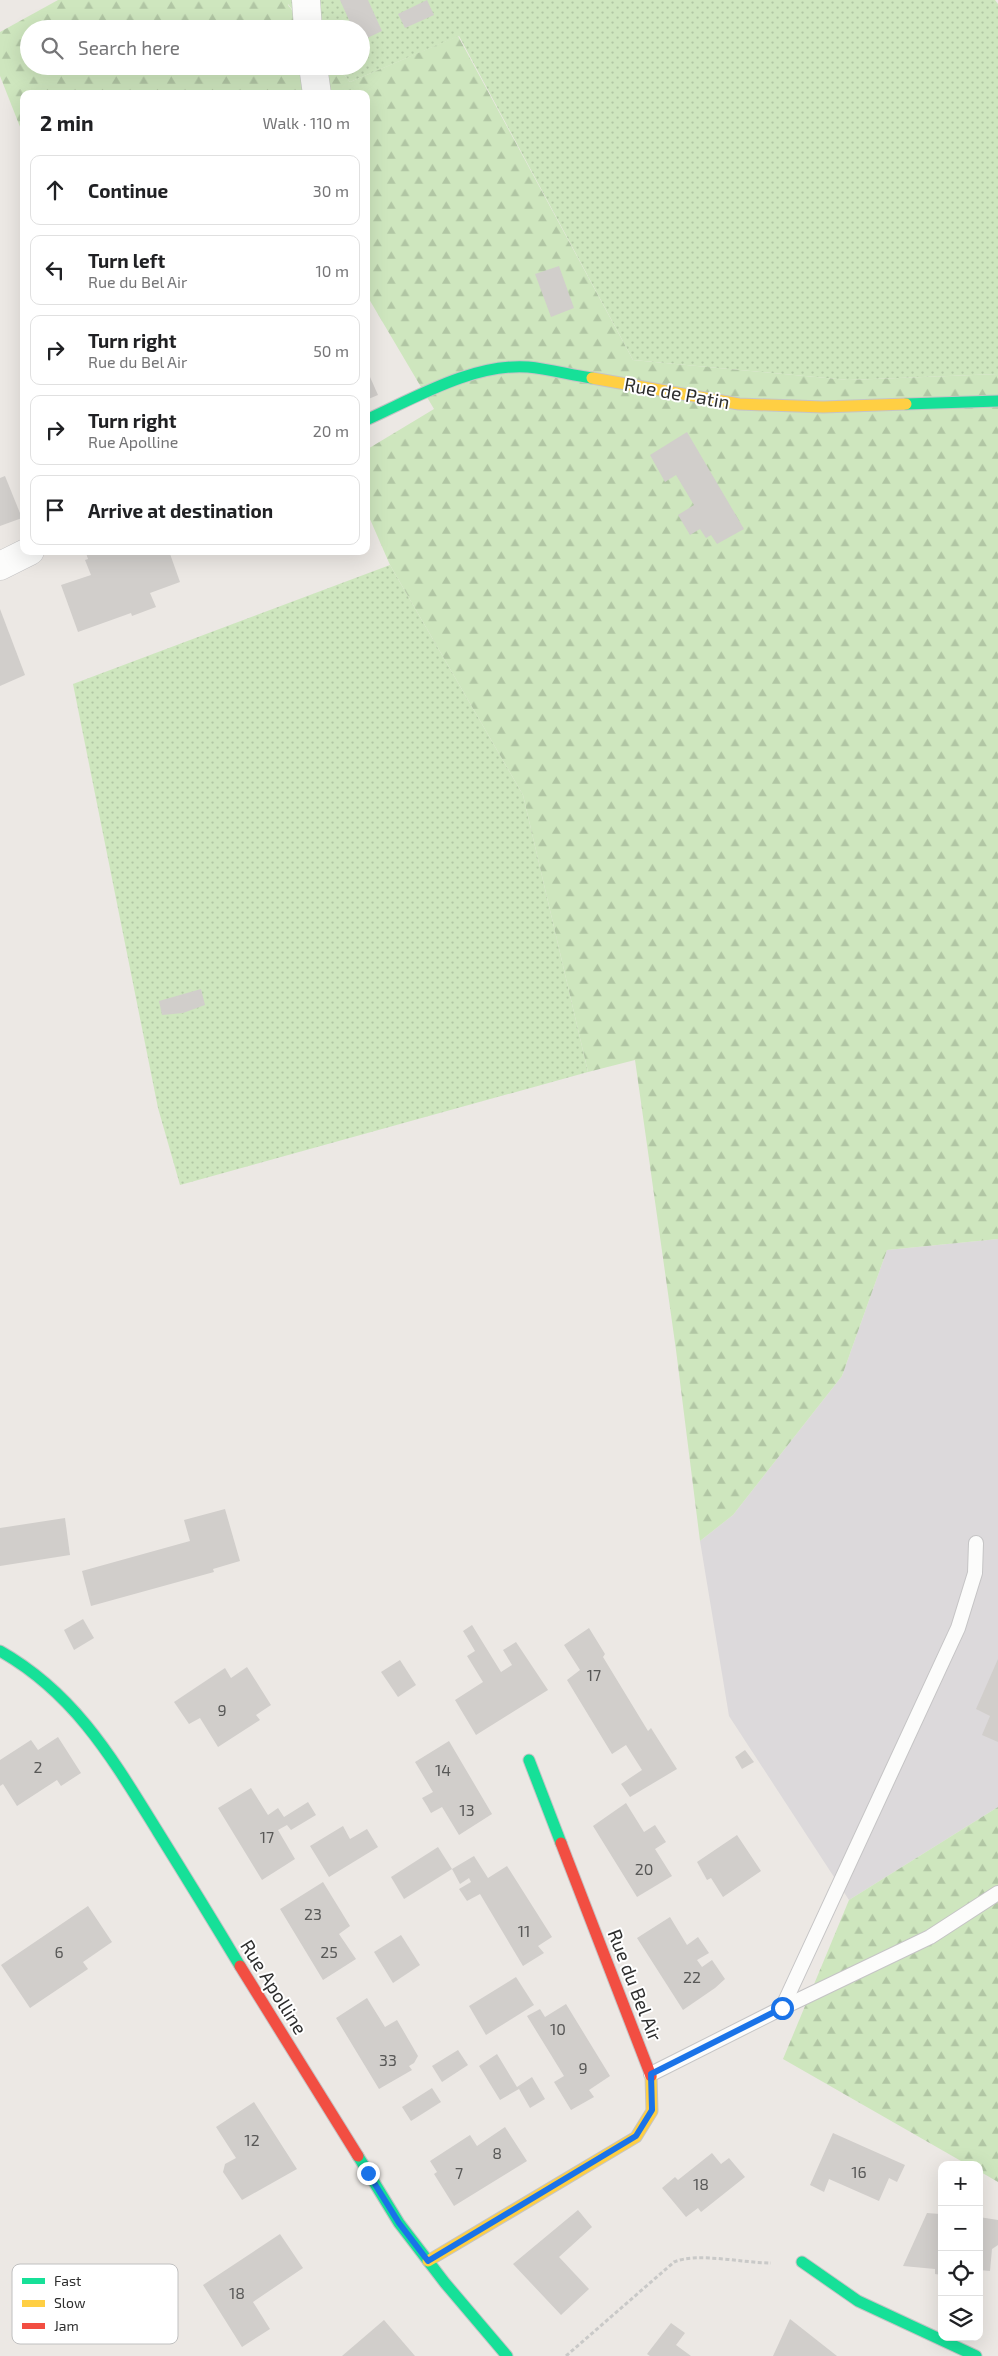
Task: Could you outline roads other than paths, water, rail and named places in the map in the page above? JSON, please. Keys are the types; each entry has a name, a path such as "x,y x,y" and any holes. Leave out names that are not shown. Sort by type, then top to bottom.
{"street":[{"path":"306,0 307,20"},
{"path":"314,75 316,90"},
{"name":"Rue de Patin","path":"370,418 469,374 502,368 527,367 740,404 823,407 998,401"},
{"path":"0,566 22,555"},
{"name":"Rue Apolline","path":"0,1651 51,1685 86,1721 124,1778 399,2223 507,2356"},
{"name":"Rue du Bel Air","path":"428,2261 636,2136 652,2110 651,2074 529,1760"},
{"path":"802,2262 866,2305 943,2339 976,2356"}],"lane":[{"path":"782,2008 958,1628 975,1573 976,1543"},
{"path":"651,2074 782,2008 930,1937 998,1893"}]}
